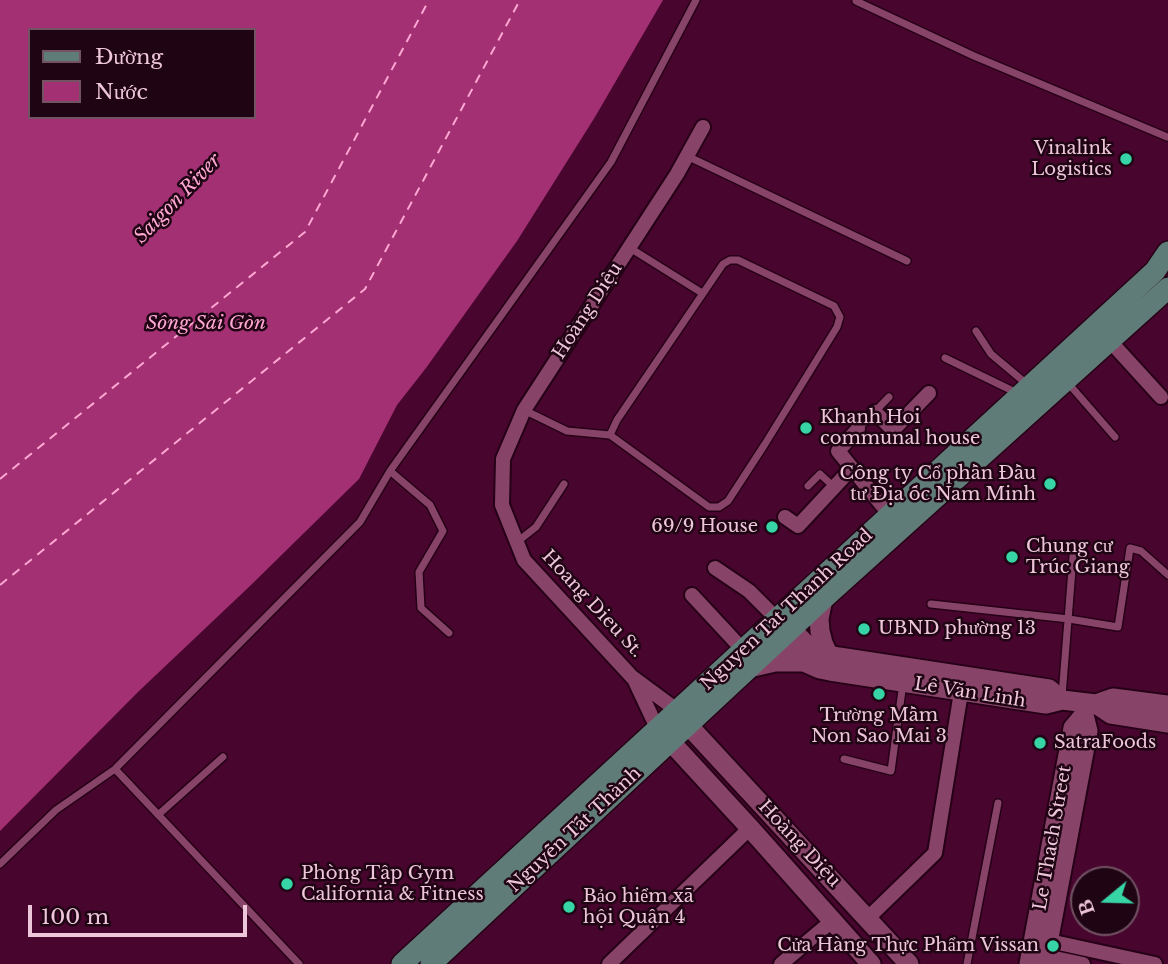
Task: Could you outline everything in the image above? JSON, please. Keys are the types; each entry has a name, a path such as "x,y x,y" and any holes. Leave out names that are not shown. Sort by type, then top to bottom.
{"main road":[{"name":"Nguyen Tat Thanh Road","path":"782,630 890,515 1155,271 1168,252"},
{"name":"Nguyen Tat Thanh Road","path":"402,964 664,735 746,659 823,599 1168,288"},
{"name":"Nguyễn Tất Thành","path":"430,964 664,735"}],"street":[{"name":"Hoàng Diệu","path":"524,410 630,248 704,127"},
{"path":"1110,341 1164,398"},
{"path":"874,412 893,430 929,393"},
{"name":"Hoang Dieu St.","path":"524,410 503,458 502,505 524,559 632,677 664,735"},
{"path":"858,429 838,451 890,515"},
{"path":"785,517 798,526 852,468"},
{"path":"715,568 749,591 782,630 810,648 830,656 1049,689 1062,700"},
{"path":"692,595 746,659 804,662"},
{"path":"823,599 820,631 830,656"},
{"name":"Lê Văn Linh","path":"782,630 804,662 820,669 1046,704 1062,700 1111,714 1168,723"},
{"name":"Hoàng Diệu","path":"632,677 683,718 909,964"},
{"path":"868,918 935,853 961,692"},
{"path":"1089,708 1113,698 1168,705"},
{"name":"Le Thach Street","path":"1039,953 1073,728 1089,708"},
{"name":"Hoàng Diệu","path":"664,735 871,964"},
{"path":"609,964 750,828"},
{"path":"781,964 832,921"},
{"path":"1039,953 1083,964"},
{"path":"1039,953 1155,964"}],"lane":[{"path":"0,864 56,810 115,769 360,522 390,471 611,162 696,0"},
{"path":"856,1 974,57 1167,137"},
{"path":"686,156 906,261"},
{"path":"630,248 702,293"},
{"path":"524,410 566,431 610,435 709,507 719,507 728,501 765,444 837,327 840,317 834,306 738,260 730,260 723,264 702,293 617,420 610,435"},
{"path":"976,331 991,354 1025,391"},
{"path":"945,358 1025,391"},
{"path":"1066,380 1115,438"},
{"path":"858,429 889,397"},
{"path":"390,471 430,505 443,531 419,572 421,608 449,632"},
{"path":"808,486 820,474 834,487"},
{"path":"517,542 536,527 564,484"},
{"path":"1062,700 1074,544"},
{"path":"931,604 1118,627 1130,548 1141,551 1168,575"},
{"path":"844,760 891,771 903,682"},
{"path":"158,815 223,757"},
{"path":"115,769 299,964"},
{"path":"967,964 998,803"}],"water":[{"name":"Sông Sài Gòn","path":"0,0 663,0 595,117 517,241 397,405 359,479 138,692 0,831"}],"ferry route":[{"path":"0,479 305,232 429,0"},
{"path":"0,585 365,289 520,0"}],"place":[{"name":"Vinalink Logistics","path":"1126,159"},
{"name":"Khanh Hoi communal house","path":"806,428"},
{"name":"Công ty Cổ phần Đầu tư Địa ốc Nam Minh","path":"1050,484"},
{"name":"69/9 House","path":"772,527"},
{"name":"Chung cư Trúc Giang","path":"1012,557"},
{"name":"UBND phường 13","path":"864,629"},
{"name":"Trường Mầm Non Sao Mai 3","path":"879,694"},
{"name":"SatraFoods","path":"1040,743"},
{"name":"Phòng Tập Gym California & Fitness","path":"287,884"},
{"name":"Bảo hiểm xã hội Quận 4","path":"569,907"},
{"name":"Cửa Hàng Thực Phẩm Vissan","path":"1053,946"}],"water label":[{"name":"Saigon River","path":"178,199"}]}
